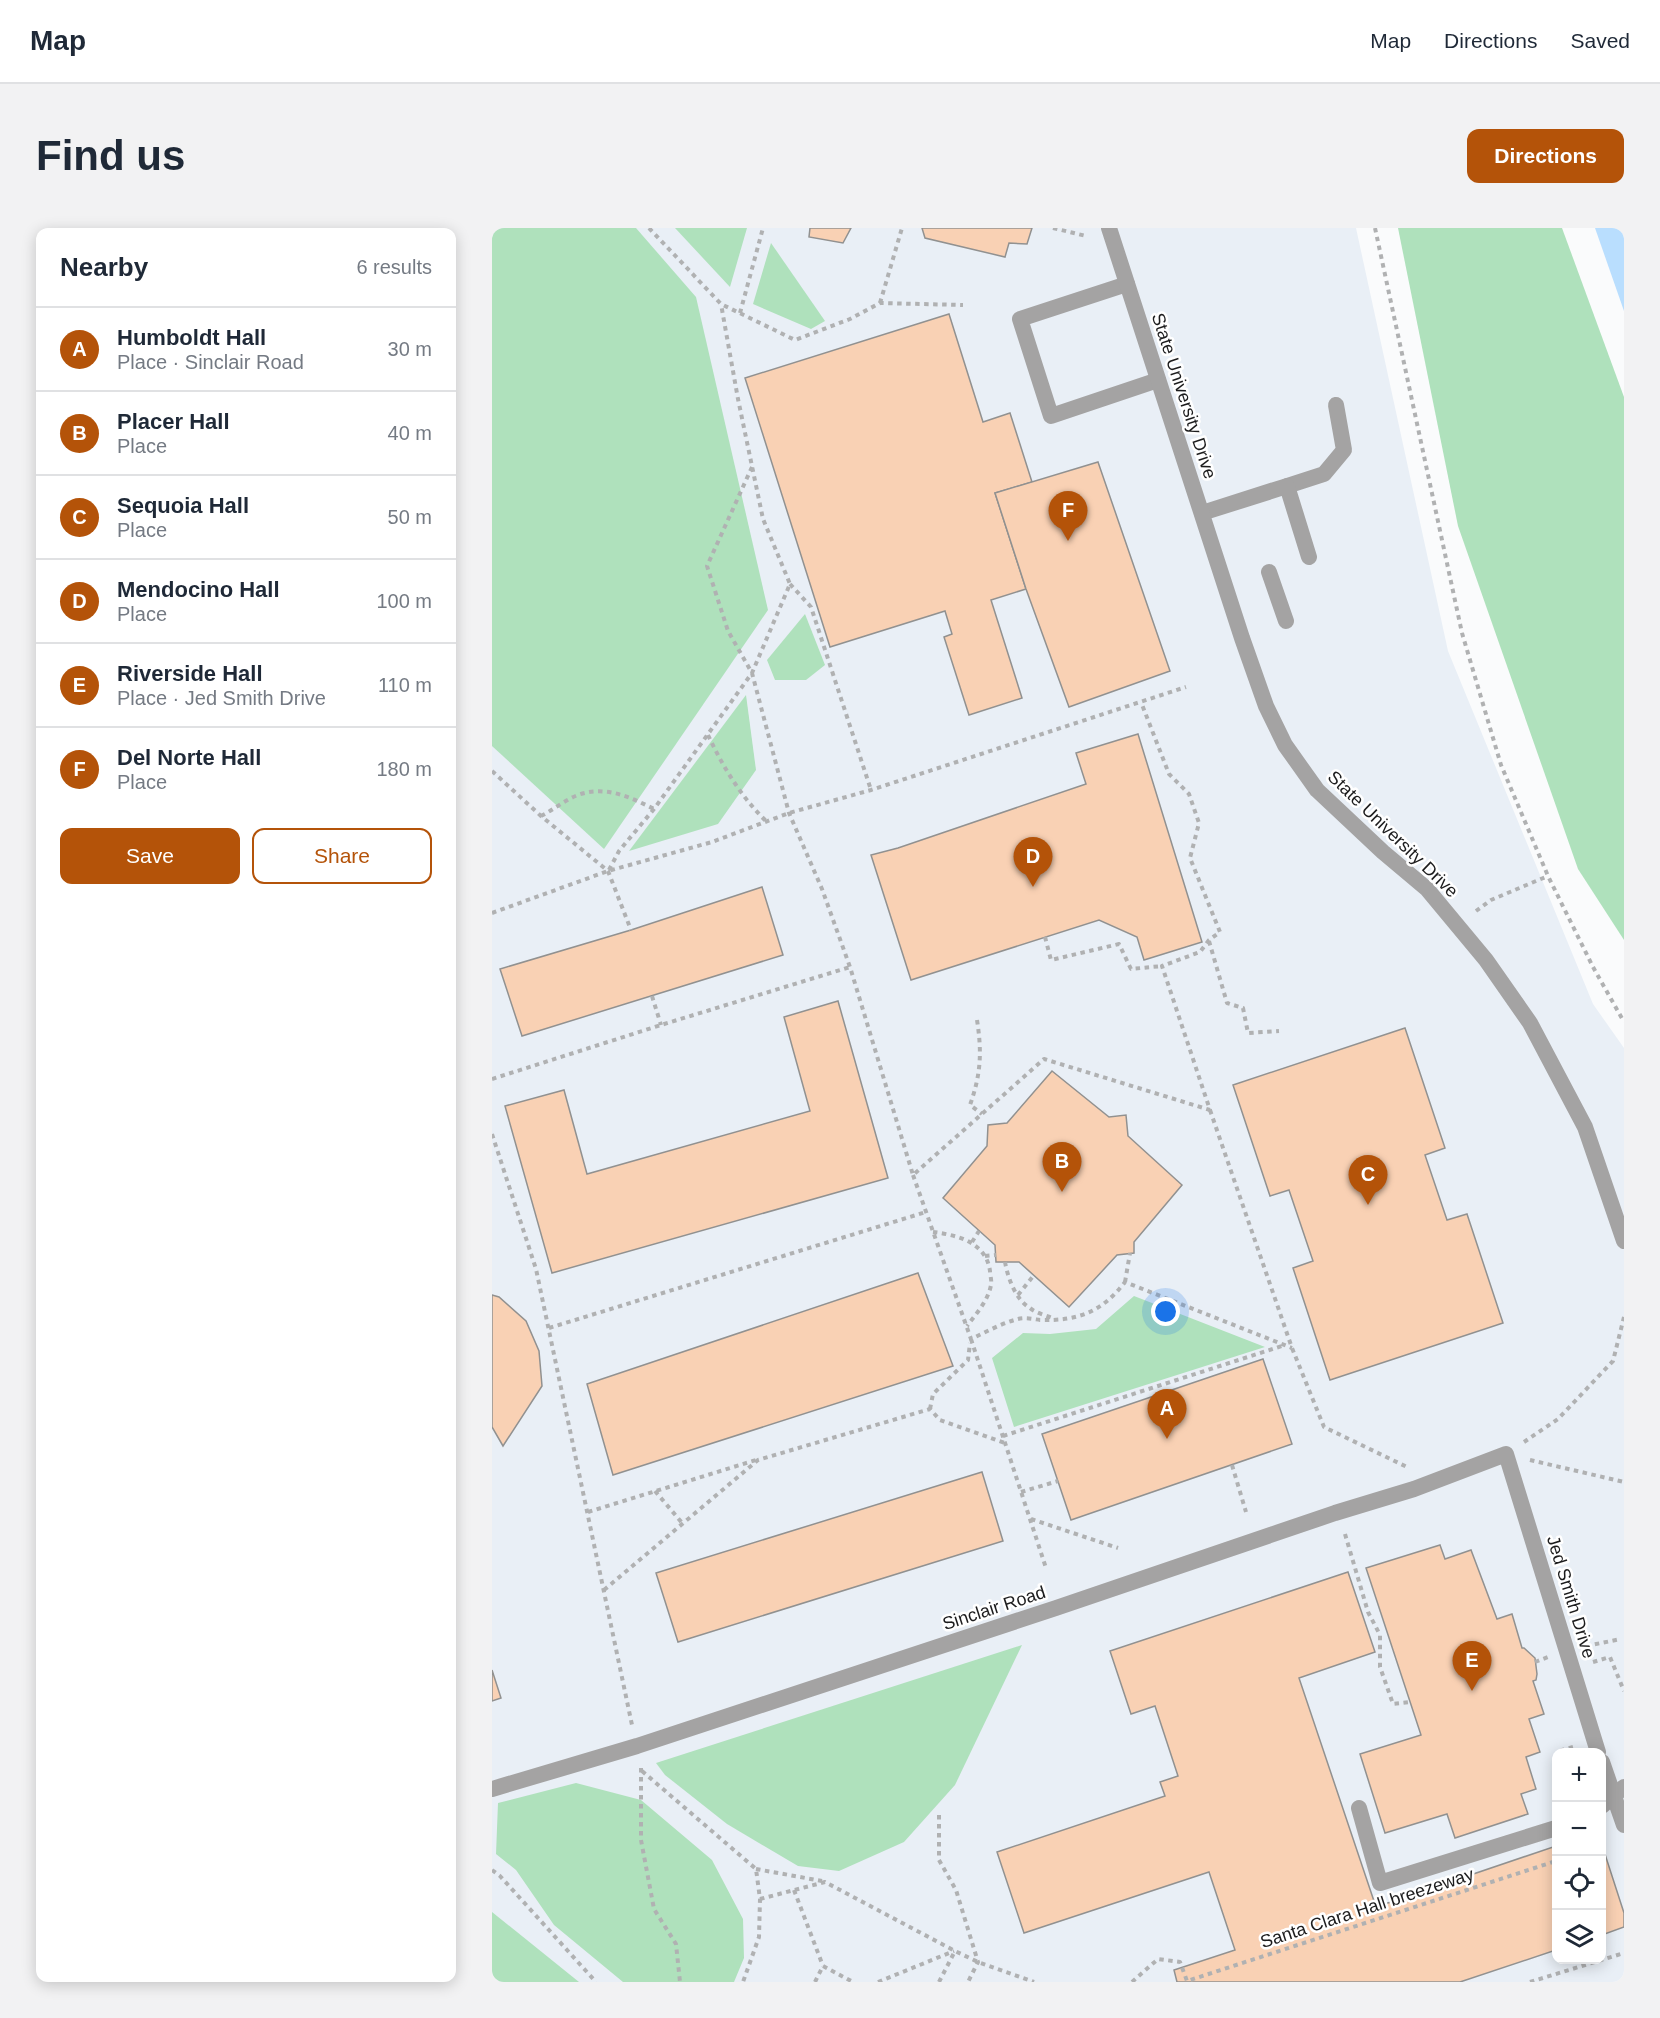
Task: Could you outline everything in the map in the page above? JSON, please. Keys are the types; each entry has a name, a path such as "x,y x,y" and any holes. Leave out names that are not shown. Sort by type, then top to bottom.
{"street":[{"name":"State University Drive","path":"1109,228 1242,638 1266,706 1285,745 1317,790 1383,852 1427,889 1486,960 1530,1023 1585,1127 1624,1241"},
{"path":"1127,284 1020,318 1051,416 1158,380"},
{"path":"1202,513 1324,474 1344,450 1336,405"},
{"path":"1287,486 1309,557"},
{"path":"1269,572 1286,621"},
{"name":"Jed Smith Drive","path":"1506,1454 1597,1748"},
{"name":"Sinclair Road","path":"492,1790 637,1746 1056,1608 1335,1513 1414,1489 1506,1454"},
{"path":"1606,1774 1624,1825"},
{"path":"1359,1808 1380,1883 1552,1830"}],"path":[{"path":"649,228 721,304 795,340 850,319 880,303 963,305"},
{"path":"740,313 763,228"},
{"path":"880,303 902,228"},
{"path":"1053,228 1086,236"},
{"path":"1375,228 1462,633 1502,765 1548,876 1593,967 1624,1022"},
{"path":"721,304 763,519 790,584 811,607 871,790"},
{"path":"752,466 707,566 728,631 752,673 789,813 822,889 850,967 913,1175 971,1339 1046,1568"},
{"path":"608,871 619,852 654,809 752,673 790,584"},
{"path":"492,913 608,871 712,842 789,813 871,790 1186,687"},
{"path":"1046,937 1052,960 1119,944 1131,969 1162,966 1200,952 1209,940 1220,932 1190,858 1199,823 1189,794 1169,774 1141,702"},
{"path":"708,735 721,762 748,804 767,822"},
{"path":"492,781 493,773"},
{"path":"493,773 608,871 631,930"},
{"path":"541,816 578,795 604,791 628,796 654,809"},
{"path":"1476,911 1491,900 1548,876"},
{"path":"1209,940 1227,1003 1243,1008 1248,1033 1280,1031"},
{"path":"1162,966 1292,1348 1324,1427 1407,1467"},
{"path":"492,1079 850,967"},
{"path":"652,996 661,1025"},
{"path":"977,1020 981,1048 978,1082 970,1104 982,1114"},
{"path":"913,1175 1044,1059 1210,1110"},
{"path":"492,1134 536,1269 642,1771 642,1840 654,1910 676,1944 680,1982"},
{"path":"549,1328 926,1212"},
{"path":"972,1242 979,1231"},
{"path":"933,1232 954,1234 972,1242 985,1256 989,1265 991,1284 982,1307 966,1326"},
{"path":"971,1339 1020,1318 1053,1319 1096,1311 1114,1296 1125,1282 1130,1254"},
{"path":"985,1256 996,1255"},
{"path":"1005,1262 1007,1275 1028,1308 1053,1319"},
{"path":"1018,1295 1034,1275"},
{"path":"1125,1282 1292,1348"},
{"path":"1506,1454 1558,1419 1612,1361 1624,1317"},
{"path":"930,1409 933,1394 968,1360 971,1339"},
{"path":"1003,1436 1285,1345"},
{"path":"588,1512 930,1409"},
{"path":"930,1409 940,1420 1005,1443"},
{"path":"1506,1454 1624,1482"},
{"path":"604,1590 758,1460"},
{"path":"1232,1465 1246,1512"},
{"path":"1021,1492 1058,1481"},
{"path":"655,1491 683,1524"},
{"path":"1030,1519 1118,1548"},
{"path":"1344,1529 1368,1612 1380,1635 1380,1667 1393,1704 1410,1702"},
{"path":"1567,1650 1621,1639"},
{"path":"1610,1657 1624,1690"},
{"path":"642,1771 756,1869 825,1882 954,1951 1034,1982"},
{"path":"939,1815 939,1860 956,1890 978,1962 968,1982"},
{"name":"Santa Clara Hall breezeway","path":"1187,1981 1552,1863"},
{"path":"743,1982 759,1937 760,1899 756,1869"},
{"path":"492,1870 596,1982"},
{"path":"760,1899 825,1882"},
{"path":"794,1890 824,1966 853,1982"},
{"path":"878,1982 954,1951"},
{"path":"939,1982 954,1951"},
{"path":"1530,1982 1624,1953"},
{"path":"1132,1982 1158,1959 1180,1962 1187,1981"},
{"path":"815,1982 824,1966"}],"shaded area":[{"path":"492,228 1356,228 1448,651 1593,1004 1624,1048 1624,1982 492,1982"}],"green space":[{"path":"492,228 636,228 696,297 768,610 604,849 492,746"},
{"path":"675,228 747,228 730,287"},
{"path":"1398,228 1562,228 1624,397 1624,940 1578,869 1458,526"},
{"path":"771,243 825,321 811,329 753,304"},
{"path":"805,614 825,665 806,680 775,680 767,660"},
{"path":"746,695 756,770 718,824 629,851"},
{"path":"1134,1296 1265,1347 1014,1427 992,1358 1023,1333 1050,1334 1096,1329"},
{"path":"1022,1645 955,1785 904,1842 839,1871 798,1866 727,1824 665,1775 656,1763"},
{"path":"576,1783 641,1800 712,1860 743,1919 744,1958 734,1982 623,1982 554,1925 516,1870 496,1854 498,1803"},
{"path":"492,1912 579,1982 492,1982"}],"water":[{"path":"1595,228 1624,228 1624,311"}],"building":[{"path":"810,228 851,228 843,243 809,237"},
{"path":"922,228 1032,228 1027,244 1009,243 1005,257 925,238"},
{"path":"949,314 983,422 1010,413 1032,482 995,493 1026,589 991,600 1022,698 969,715 944,637 952,634 945,611 830,647 745,378"},
{"path":"1098,462 1170,671 1069,707 1026,589 995,493"},
{"path":"1138,734 1202,942 1144,960 1137,937 1099,920 911,980 871,855 898,848 1086,784 1076,753"},
{"path":"762,887 783,955 522,1036 500,969 631,930"},
{"path":"838,1001 888,1178 552,1273 505,1106 564,1090 587,1174 810,1111 784,1017"},
{"path":"1405,1028 1445,1148 1425,1155 1447,1220 1467,1214 1503,1323 1330,1380 1293,1268 1313,1261 1289,1190 1270,1196 1233,1085"},
{"path":"1052,1071 1109,1117 1126,1115 1128,1136 1182,1185 1134,1242 1134,1253 1117,1255 1069,1307 1019,1262 996,1262 995,1245 943,1198 987,1146 988,1125 1007,1123"},
{"path":"918,1273 953,1366 613,1475 587,1384"},
{"path":"492,1295 499,1297 526,1321 539,1351 542,1386 503,1446 492,1427"},
{"path":"1263,1359 1292,1444 1071,1520 1042,1434"},
{"path":"982,1472 1003,1541 678,1642 656,1573"},
{"path":"1440,1545 1445,1559 1471,1550 1497,1619 1512,1614 1522,1648 1535,1658 1537,1674 1536,1680 1533,1681 1544,1714 1529,1719 1540,1752 1526,1757 1536,1789 1521,1794 1528,1814 1455,1838 1447,1814 1385,1833 1360,1754 1421,1735 1366,1568"},
{"path":"1348,1572 1375,1652 1299,1678 1376,1907 1552,1847 1552,1951 1460,1982 1177,1982 1174,1970 1235,1950 1209,1872 1024,1933 997,1852 1165,1796 1160,1782 1178,1776 1155,1706 1131,1714 1110,1651"},
{"path":"492,1670 501,1698 492,1701"},
{"path":"1606,1857 1624,1913 1624,1927 1606,1934"}],"place":[{"name":"Del Norte Hall","path":"1068,541"},
{"name":"Mendocino Hall","path":"1033,887"},
{"name":"Placer Hall","path":"1062,1192"},
{"name":"Sequoia Hall","path":"1368,1205"},
{"name":"Humboldt Hall","path":"1167,1439"},
{"name":"Riverside Hall","path":"1472,1691"}]}
